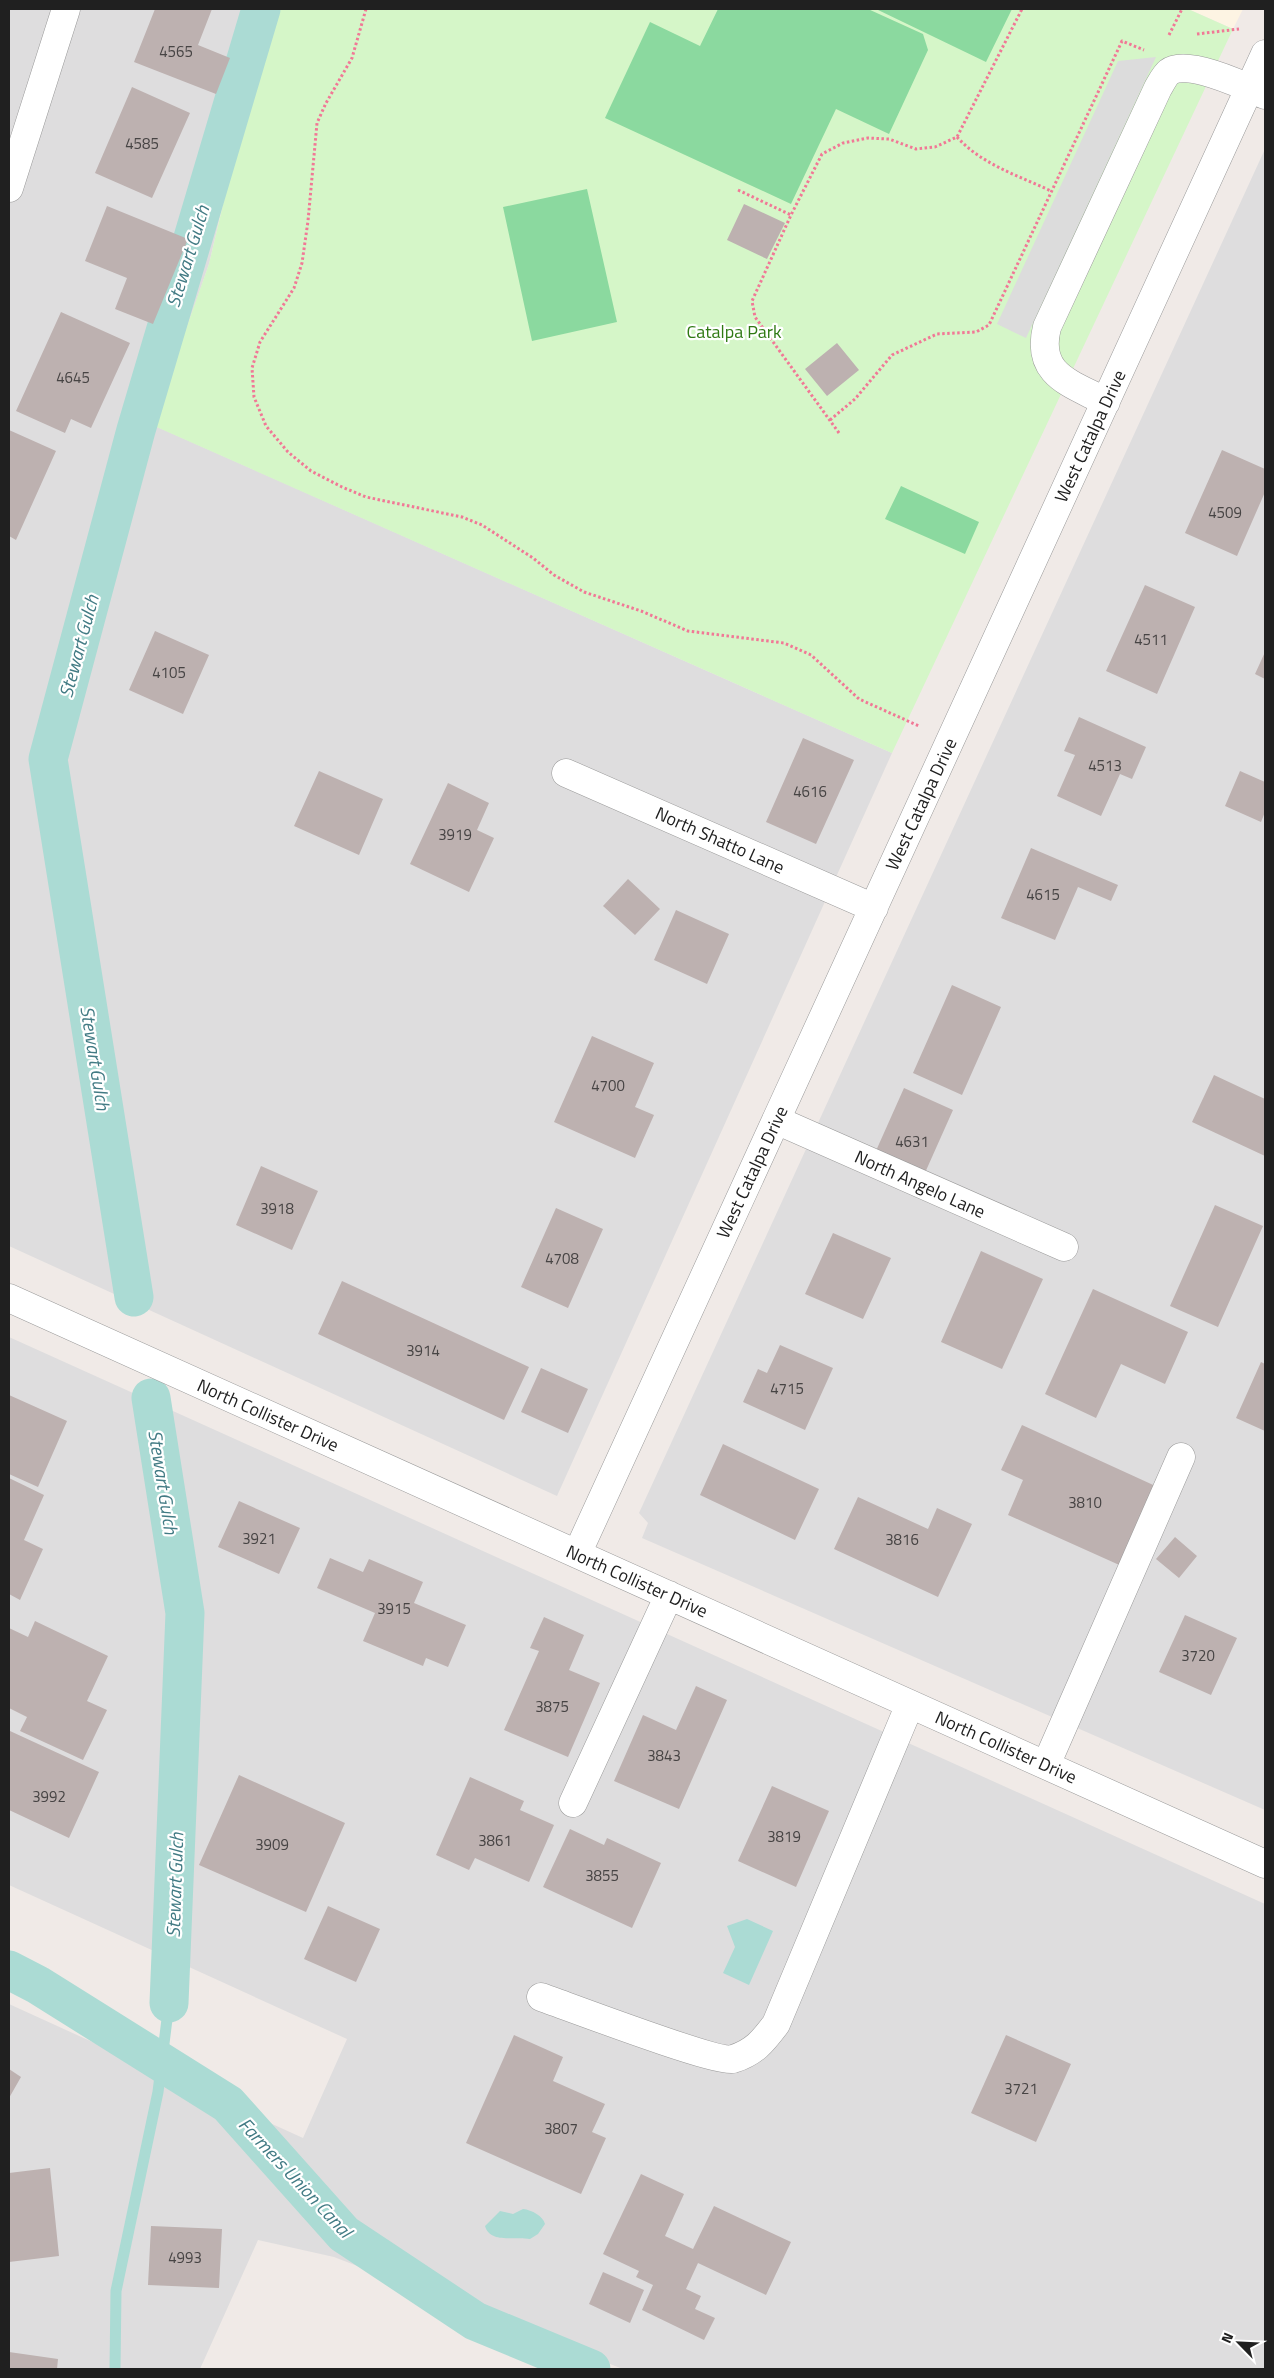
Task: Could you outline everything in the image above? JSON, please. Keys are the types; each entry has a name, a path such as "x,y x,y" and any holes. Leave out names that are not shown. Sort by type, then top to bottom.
{"street":[{"path":"9,188 66,9"},
{"name":"West Catalpa Drive","path":"577,1554 1106,402 1257,92 1265,54"},
{"path":"1106,402 1059,376 1047,362 1043,344 1047,327 1158,88 1169,71 1184,67 1257,92"},
{"name":"North Shatto Lane","path":"566,773 874,908"},
{"name":"North Angelo Lane","path":"776,1120 1064,1247"},
{"name":"North Collister Drive","path":"9,1298 1265,1864"},
{"path":"1046,1765 1181,1457"},
{"path":"573,1803 669,1595"},
{"path":"541,1997 696,2052 731,2060 759,2046 776,2024 910,1704"}],"path":[{"path":"366,9 352,58 326,103 317,123 308,221 302,262 294,288 260,342 252,368 254,397 266,426 288,452 311,471 342,487 366,498 462,517 482,525 554,575 584,592 641,611 688,632 751,637 784,643 811,655 859,699 920,727"},
{"path":"839,432 755,317 752,300 822,154 843,143 868,138 889,139 916,149 935,147 957,137 1022,9"},
{"path":"1166,44 1182,9"},
{"path":"1187,36 1239,29"},
{"path":"830,420 855,399 892,355 937,334 976,332 989,325 1122,42 1152,53"},
{"path":"957,137 970,151 983,159 1051,191"},
{"path":"738,190 791,216"}],"shaded area":[{"path":"9,9 272,9 252,94 248,94 209,264 153,425 892,753 557,1496 9,1246"},
{"path":"1188,9 1243,9 1233,29"},
{"path":"1156,57 1026,338 997,324 1118,61"},
{"path":"1265,149 1265,1810 642,1538 648,1523 639,1513"},
{"path":"9,1337 1265,1904 1265,2369 623,2369 334,2257 258,2240 200,2369 9,2369 9,2004 303,2138 347,2039 9,1885"}],"green space":[{"name":"Catalpa Park","path":"272,9 1188,9 1233,29 892,753 152,425 209,264 249,94 252,94"},
{"path":"718,9 868,9 923,34 928,50 889,134 836,109 791,204 605,118 650,22 700,46"},
{"path":"876,9 1012,9 986,62"},
{"path":"587,189 617,322 532,341 503,207"},
{"path":"901,486 979,522 965,554 885,519"}],"water":[{"path":"747,1919 773,1931 749,1985 723,1973 735,1947 727,1926"},
{"path":"523,2209 537,2214 544,2221 545,2224 538,2234 530,2239 504,2238 497,2237 488,2232 485,2226 500,2211 513,2214"}],"building":[{"path":"155,9 212,9 198,45 230,58 216,94 134,62"},
{"path":"132,87 190,113 152,198 95,173"},
{"path":"744,204 785,223 767,259 727,240"},
{"path":"107,206 188,239 153,324 115,309 127,278 85,261"},
{"path":"61,312 130,343 91,428 71,419 65,433 16,411"},
{"path":"837,343 859,370 827,396 805,369"},
{"path":"9,430 56,451 16,540 9,536"},
{"path":"1222,450 1265,469 1265,492 1237,556 1185,533"},
{"path":"1145,585 1195,607 1157,694 1106,671"},
{"path":"155,631 209,655 183,714 129,690"},
{"path":"1265,652 1265,679 1255,674"},
{"path":"1079,717 1146,747 1132,779 1120,774 1101,816 1057,796 1075,755 1064,751"},
{"path":"803,738 854,760 816,844 766,822"},
{"path":"319,771 383,799 359,855 294,826"},
{"path":"1240,771 1265,782 1265,812 1261,822 1225,806"},
{"path":"448,783 489,803 477,830 494,838 469,892 410,864"},
{"path":"1031,848 1118,885 1111,901 1078,887 1055,940 1001,918"},
{"path":"628,879 660,909 635,935 603,906"},
{"path":"676,910 729,934 707,984 654,960"},
{"path":"952,985 1001,1007 962,1095 913,1073"},
{"path":"592,1036 654,1063 635,1107 654,1115 635,1158 554,1122"},
{"path":"1214,1075 1265,1099 1265,1156 1192,1122"},
{"path":"904,1088 953,1110 924,1175 875,1153"},
{"path":"261,1166 318,1191 292,1250 236,1225"},
{"path":"1215,1205 1263,1226 1218,1327 1170,1306"},
{"path":"556,1208 603,1229 568,1308 521,1287"},
{"path":"833,1233 891,1258 863,1319 805,1294"},
{"path":"981,1251 1043,1279 1002,1369 941,1342"},
{"path":"342,1281 529,1367 504,1420 318,1334"},
{"path":"1093,1289 1188,1332 1165,1384 1121,1364 1096,1418 1045,1394"},
{"path":"780,1345 833,1368 805,1430 743,1402 758,1369 767,1373"},
{"path":"1261,1362 1265,1364 1265,1431 1236,1418"},
{"path":"541,1368 588,1389 568,1433 521,1412"},
{"path":"9,1395 67,1421 38,1487 9,1474"},
{"path":"1022,1425 1162,1489 1126,1568 1008,1515 1023,1480 1001,1470"},
{"path":"723,1444 819,1489 795,1540 700,1495"},
{"path":"9,1478 44,1495 24,1540 43,1549 20,1600 9,1594"},
{"path":"858,1497 928,1529 937,1508 972,1524 938,1597 834,1549"},
{"path":"239,1501 300,1528 279,1574 218,1547"},
{"path":"1175,1537 1197,1556 1179,1578 1156,1559"},
{"path":"330,1558 363,1572 369,1559 423,1582 414,1603 466,1625 448,1667 426,1658 423,1666 363,1641 375,1613 317,1588"},
{"path":"1185,1615 1237,1638 1211,1695 1159,1672"},
{"path":"544,1617 584,1635 569,1670 600,1683 568,1757 504,1730 539,1651 530,1648"},
{"path":"35,1621 108,1656 87,1701 107,1710 83,1760 20,1731 27,1717 9,1708 9,1628 28,1637"},
{"path":"696,1686 727,1700 679,1809 614,1781 643,1715 676,1730"},
{"path":"10,1731 99,1772 69,1838 9,1810"},
{"path":"239,1775 345,1823 306,1912 199,1865"},
{"path":"470,1777 524,1801 520,1810 554,1825 529,1882 475,1858 469,1870 436,1855"},
{"path":"772,1786 829,1811 796,1887 738,1861"},
{"path":"570,1829 604,1845 607,1838 661,1863 632,1928 543,1887"},
{"path":"328,1906 380,1929 356,1982 304,1959"},
{"path":"514,2035 563,2057 553,2081 605,2104 592,2132 606,2138 581,2194 466,2143"},
{"path":"1006,2035 1071,2064 1036,2142 971,2113"},
{"path":"9,2069 21,2077 9,2098"},
{"path":"50,2168 59,2256 9,2262 9,2173"},
{"path":"641,2174 684,2194 665,2236 693,2249 714,2206 791,2242 766,2295 698,2263 686,2289 701,2296 695,2309 715,2318 704,2340 642,2310 653,2285 636,2277 639,2271 603,2254"},
{"path":"151,2226 222,2229 219,2288 148,2285"},
{"path":"603,2272 644,2290 630,2323 589,2304"},
{"path":"9,2352 58,2359 57,2369 9,2369"}],"waterway":[{"name":"Stewart Gulch","path":"134,1297 48,759 136,430 261,9"},
{"name":"Stewart Gulch","path":"151,1398 185,1613 169,2003"},
{"name":"Farmers Union Canal","path":"9,1970 38,1985 228,2104 344,2234 475,2321 591,2369"},
{"name":"Stewart Gulch","path":"115,2369 116,2291 158,2092 169,2003"}]}
